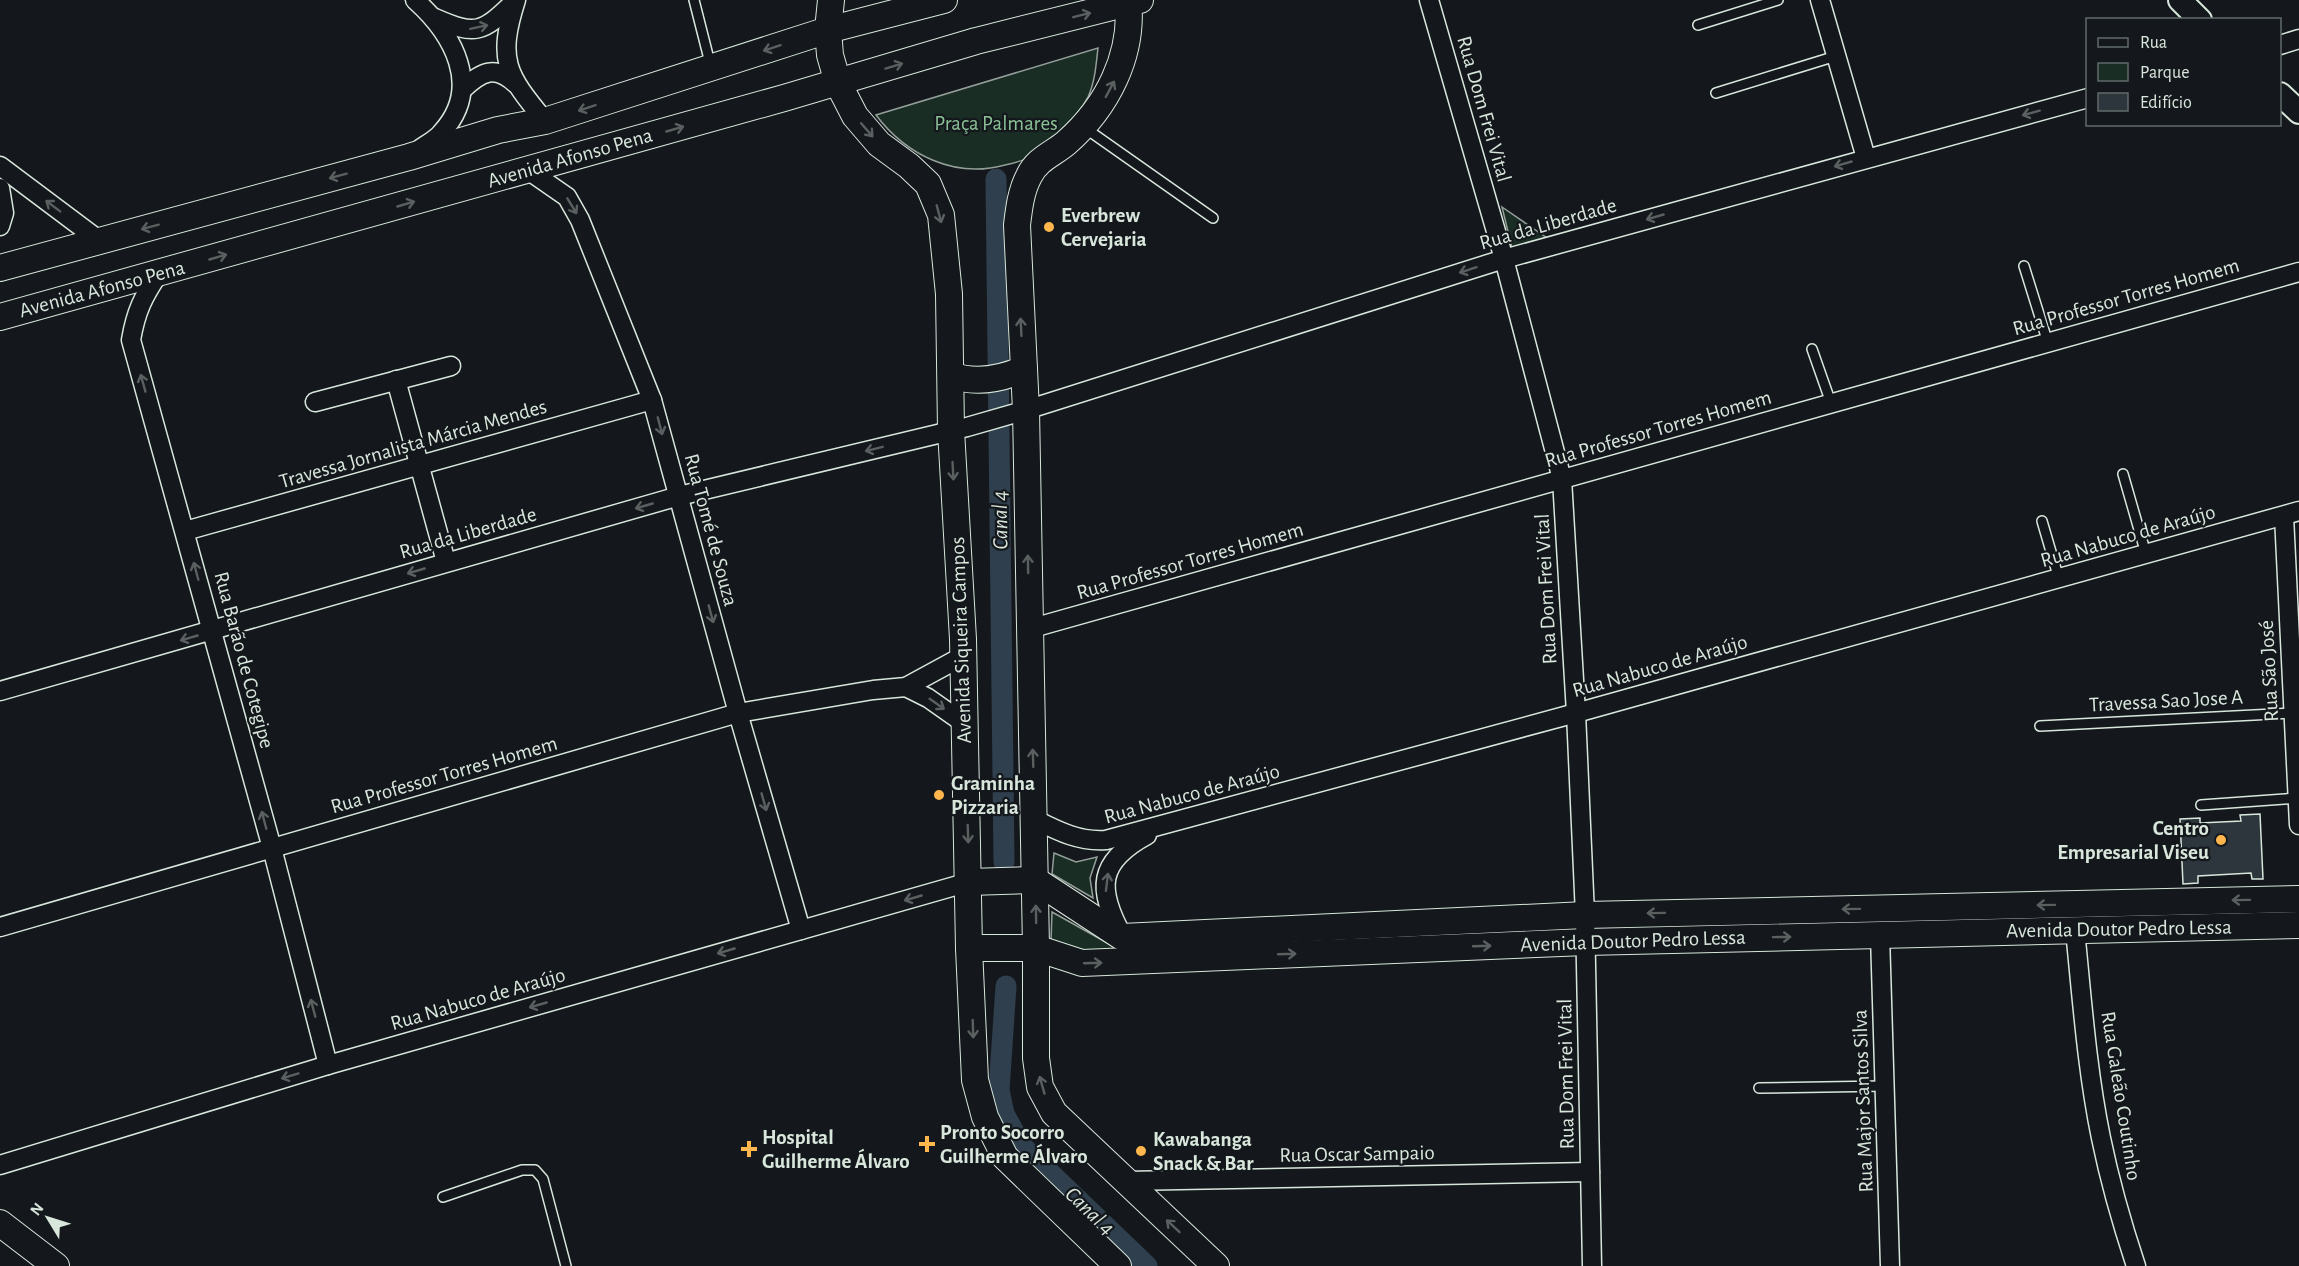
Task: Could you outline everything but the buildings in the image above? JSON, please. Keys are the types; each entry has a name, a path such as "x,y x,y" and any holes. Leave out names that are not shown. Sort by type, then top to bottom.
{"main road":[{"name":"Avenida Siqueira Campos","path":"831,0 828,30 838,83 855,116 879,144 909,166 928,184 941,215 958,378 965,724 974,881 975,1080 985,1117 1005,1156 1118,1266"},
{"name":"Avenida Afonso Pena","path":"0,268 409,157 498,130 544,121 828,30 944,0"},
{"name":"Avenida Afonso Pena","path":"0,317 838,83 976,41 1132,1"},
{"path":"1132,1 1123,57 1114,82 1100,106 1083,127 1064,145 1041,160 1029,174 1023,190 1017,225 1014,373 1029,629 1034,819 1027,949 1040,1087 1054,1113 1216,1266"},
{"path":"958,378 1014,373"},
{"path":"974,881 1029,880 1122,937"},
{"name":"Avenida Doutor Pedro Lessa","path":"1122,937 1586,915 2299,899"},
{"name":"Avenida Doutor Pedro Lessa","path":"975,948 1027,949 1082,963 1586,942 2299,925"},
{"path":"0,1223 56,1266"}],"street":[{"path":"409,157 442,133 455,112 463,89 462,70 435,18 416,0"},
{"path":"435,18 459,28 474,30 486,27 516,0"},
{"path":"516,0 505,43 507,62 516,84"},
{"name":"Rua Dom Frei Vital","path":"1429,0 1504,259 1562,479 1586,915 1592,1266"},
{"path":"1820,0 1866,158"},
{"path":"2180,0 2198,18"},
{"path":"2281,45 2299,39"},
{"path":"463,89 475,78 489,72 506,75 516,84 544,121"},
{"path":"2281,95 2299,112"},
{"name":"Rua da Liberdade","path":"0,691 679,496 1017,413 1504,259 2086,99"},
{"path":"0,166 100,241"},
{"name":"Rua Tomé de Souza","path":"528,170 567,197 580,220 652,400 738,713 801,930"},
{"path":"0,188 4,213 0,226"},
{"name":"Rua Professor Torres Homem","path":"1029,629 2299,272"},
{"name":"Rua Barão de Cotegipe","path":"159,273 143,297 135,318 131,340 272,848 328,1065"},
{"path":"315,402 451,366"},
{"path":"396,381 446,562"},
{"name":"Travessa Jornalista Márcia Mendes","path":"185,531 652,400"},
{"name":"Rua Nabuco de Araújo","path":"1034,819 1078,839 1090,842 1106,840 1576,713 2291,514"},
{"name":"Rua São José","path":"2291,514 2294,713 2297,739 2299,825"},
{"name":"Rua Professor Torres Homem","path":"0,927 738,713 873,690 906,687 963,657"},
{"path":"906,687 928,698 965,724"},
{"path":"1122,937 1107,903 1104,887 1109,867 1119,854 1141,838 1167,825"},
{"name":"Rua Nabuco de Araújo","path":"0,1165 328,1065 974,881"},
{"name":"Rua Galeão Coutinho","path":"2075,930 2088,1057 2101,1137 2118,1212 2136,1266"},
{"name":"Rua Major Santos Silva","path":"1880,935 1890,1266"},
{"name":"Rua Oscar Sampaio","path":"1126,1181 1590,1172"}],"lane":[{"path":"694,0 711,68"},
{"path":"1698,25 1778,0"},
{"path":"1716,93 1836,56"},
{"path":"1083,127 1213,218"},
{"path":"2025,266 2048,343"},
{"path":"1812,349 1831,404"},
{"path":"2123,474 2146,554"},
{"path":"2042,521 2059,579"},
{"name":"Travessa Sao Jose A","path":"2040,726 2294,713"},
{"path":"2202,805 2298,798"},
{"path":"1759,1088 1885,1086"},
{"path":"443,1197 522,1170 535,1170 543,1179 566,1266"}],"green space":[{"name":"Praça Palmares","path":"1098,48 1092,85 1081,108 1040,150 1017,162 986,169 950,166 917,152 902,142 876,115"},
{"path":"1502,207 1547,238 1512,248"},
{"path":"1054,853 1076,862 1097,857 1090,878 1093,898 1052,874"},
{"path":"1052,912 1118,949 1080,953 1051,942"}],"waterway":[{"name":"Canal 4","path":"996,179 1004,862"},
{"name":"Canal 4","path":"1006,986 999,1090 1004,1114 1022,1146 1147,1266"}],"place":[{"name":"Everbrew Cervejaria","path":"1049,227"},
{"name":"Graminha Pizzaria","path":"939,795"},
{"name":"Centro Empresarial Viseu","path":"2221,840"},
{"name":"Pronto Socorro Guilherme Álvaro","path":"927,1144"},
{"name":"Hospital Guilherme Álvaro","path":"749,1149"},
{"name":"Kawabanga Snack & Bar","path":"1141,1151"}]}
